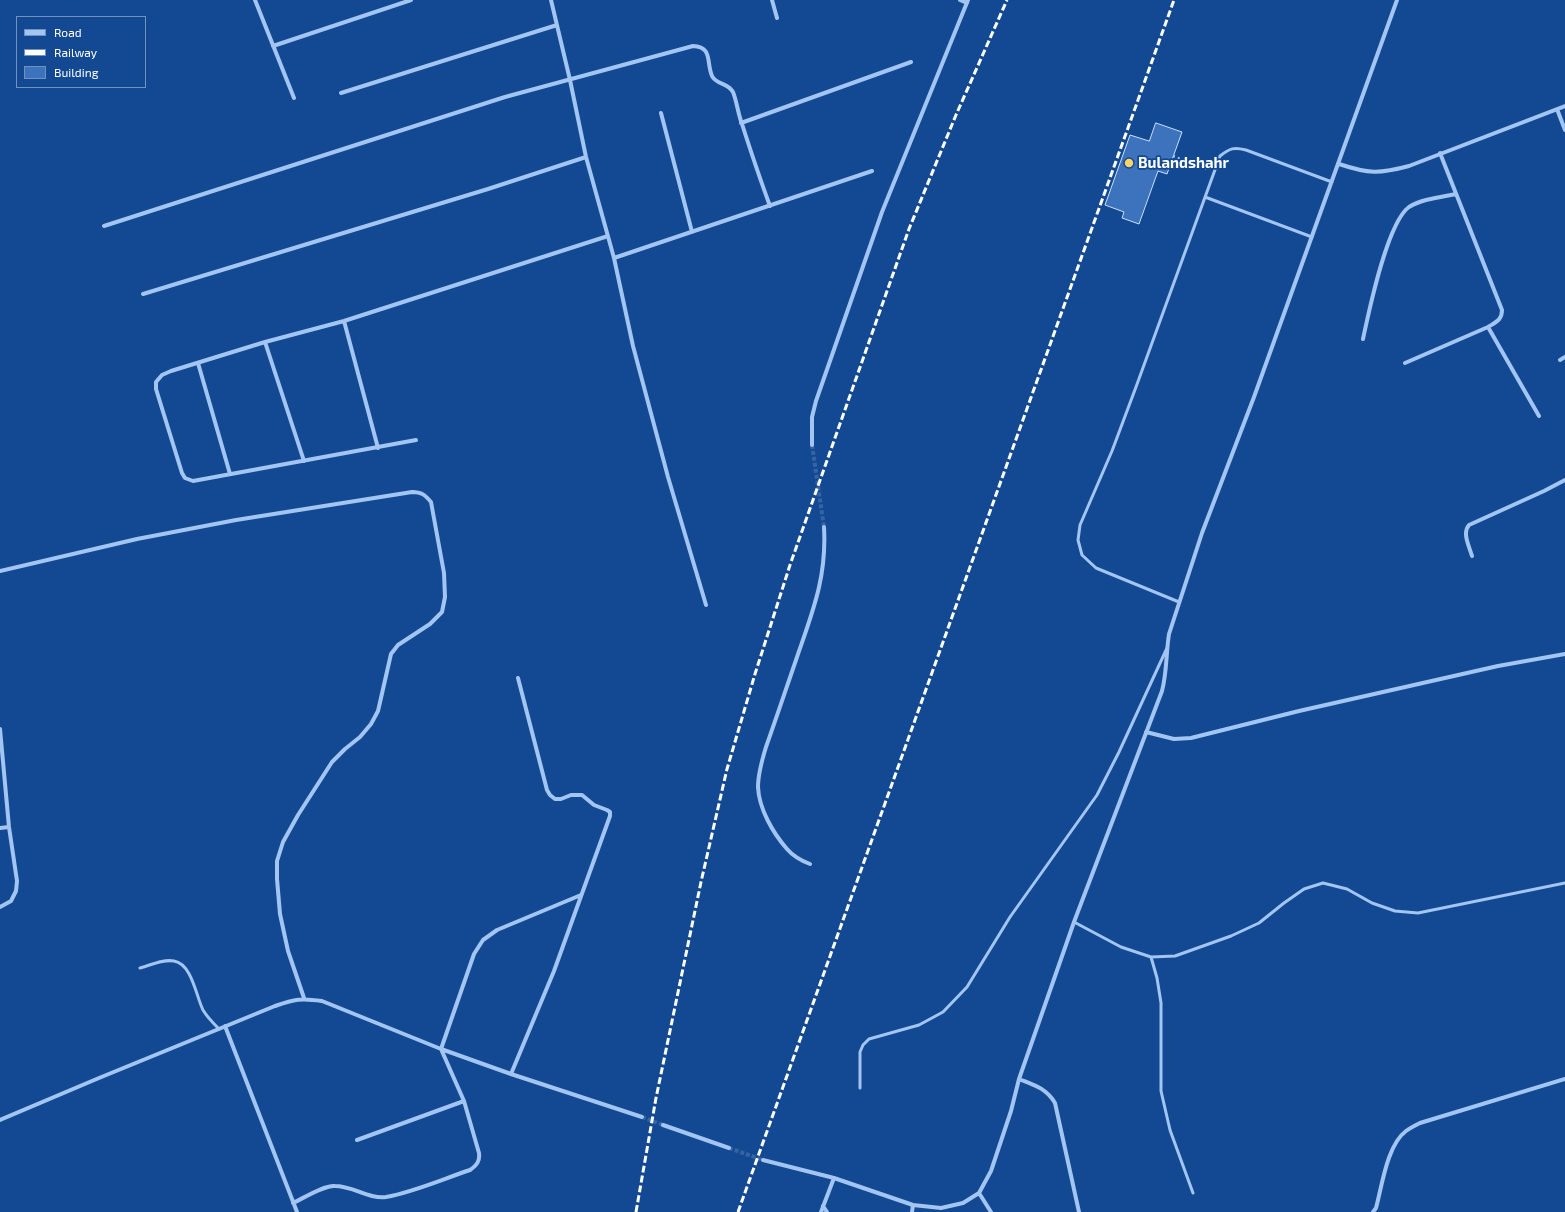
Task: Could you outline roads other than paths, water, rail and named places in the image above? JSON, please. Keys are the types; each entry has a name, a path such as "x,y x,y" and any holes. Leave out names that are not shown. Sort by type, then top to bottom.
{"street":[{"path":"255,0 294,98"},
{"path":"274,46 411,0"},
{"path":"551,0 586,157 614,258 632,346 668,477 706,605"},
{"path":"772,0 777,18"},
{"path":"812,445 812,416 816,401 882,212 967,1 960,0"},
{"path":"763,1160 834,1178 913,1205 941,1208 963,1202 979,1193 991,1172 1011,1111 1019,1079 1074,922 1166,676 1169,634 1202,533 1339,164 1397,0"},
{"path":"341,93 557,25"},
{"path":"104,226 505,97 693,46 700,46 704,49 708,55 712,77 716,81 728,85 732,91 741,123 770,206"},
{"path":"741,123 911,62"},
{"path":"1339,164 1362,172 1386,172 1409,166 1565,106"},
{"path":"1557,109 1565,130"},
{"path":"661,113 692,232"},
{"path":"1405,363 1488,327 1499,321 1502,316 1502,310 1440,153"},
{"path":"143,294 488,189 586,157"},
{"path":"614,258 872,171"},
{"path":"1362,339 1382,262 1400,218 1408,208 1419,202 1456,194"},
{"path":"416,440 193,481 186,478 182,473 156,388 156,382 162,375 198,363 265,342 344,321 608,236"},
{"path":"344,321 378,448"},
{"path":"1488,327 1539,416"},
{"path":"265,342 304,461"},
{"path":"1560,360 1565,357"},
{"path":"198,363 230,474"},
{"path":"1472,556 1466,533 1466,528 1469,524 1544,491 1565,480"},
{"path":"0,571 137,539 236,520 420,492 426,495 431,502 444,573 445,597 442,612 430,624 398,645 391,654 378,712 371,724 360,737 332,762 298,815 283,842 277,861 280,914 288,951 304,998"},
{"path":"810,864 798,859 787,850 772,827 762,806 758,788 760,769 766,747 816,603 822,575 825,549 824,527"},
{"path":"1146,732 1174,739 1191,738 1299,711 1498,666 1565,654"},
{"path":"511,1074 554,971 610,816 610,812 594,805 582,795 571,794 561,799 555,799 550,795 547,790 518,678"},
{"path":"0,729 9,827 17,881 16,891 11,901 0,907"},
{"path":"0,828 9,827"},
{"path":"293,1203 324,1188 334,1186 345,1187 374,1196 384,1197 402,1193 470,1170 476,1166 480,1160 479,1153 464,1101 441,1049 474,954 483,940 497,930 581,895"},
{"path":"0,1120 275,1006 304,998 322,1001 441,1049 642,1118"},
{"path":"226,1026 297,1212"},
{"path":"1019,1079 1050,1094 1056,1103 1079,1212"},
{"path":"1373,1212 1376,1208 1387,1163 1396,1142 1406,1131 1420,1123 1565,1079"},
{"path":"357,1140 464,1101"},
{"path":"663,1124 729,1148"},
{"path":"821,1212 834,1178"},
{"path":"979,1193 991,1212"},
{"path":"912,1212 913,1205"},
{"path":"823,1206 827,1212"}],"lane":[{"path":"1179,602 1096,568 1082,555 1078,540 1080,526 1112,451 1220,156 1226,151 1235,148 1246,150 1332,182"},
{"path":"1205,197 1312,237"},
{"path":"860,1088 860,1052 863,1045 869,1039 919,1025 943,1012 967,987 1010,918 1097,795 1119,752 1167,648"},
{"path":"1074,922 1122,947 1151,957 1175,956 1231,936 1259,924 1284,903 1304,889 1323,883 1347,889 1372,903 1395,911 1418,913 1565,883"},
{"path":"1151,957 1157,978 1161,1003 1161,1091 1170,1130 1192,1193"},
{"path":"140,968 165,960 175,961 184,966 190,976 203,1011 219,1029"}],"tunnel":[{"path":"812,445 824,527"},
{"path":"642,1117 663,1125"},
{"path":"729,1148 763,1160"}],"railway":[{"path":"636,1212 656,1098 701,882 727,769 755,674 790,565 909,229 956,115 1007,0"},
{"path":"738,1212 1174,0"}],"place":[{"name":"Bulandshahr","path":"1129,163"}]}
